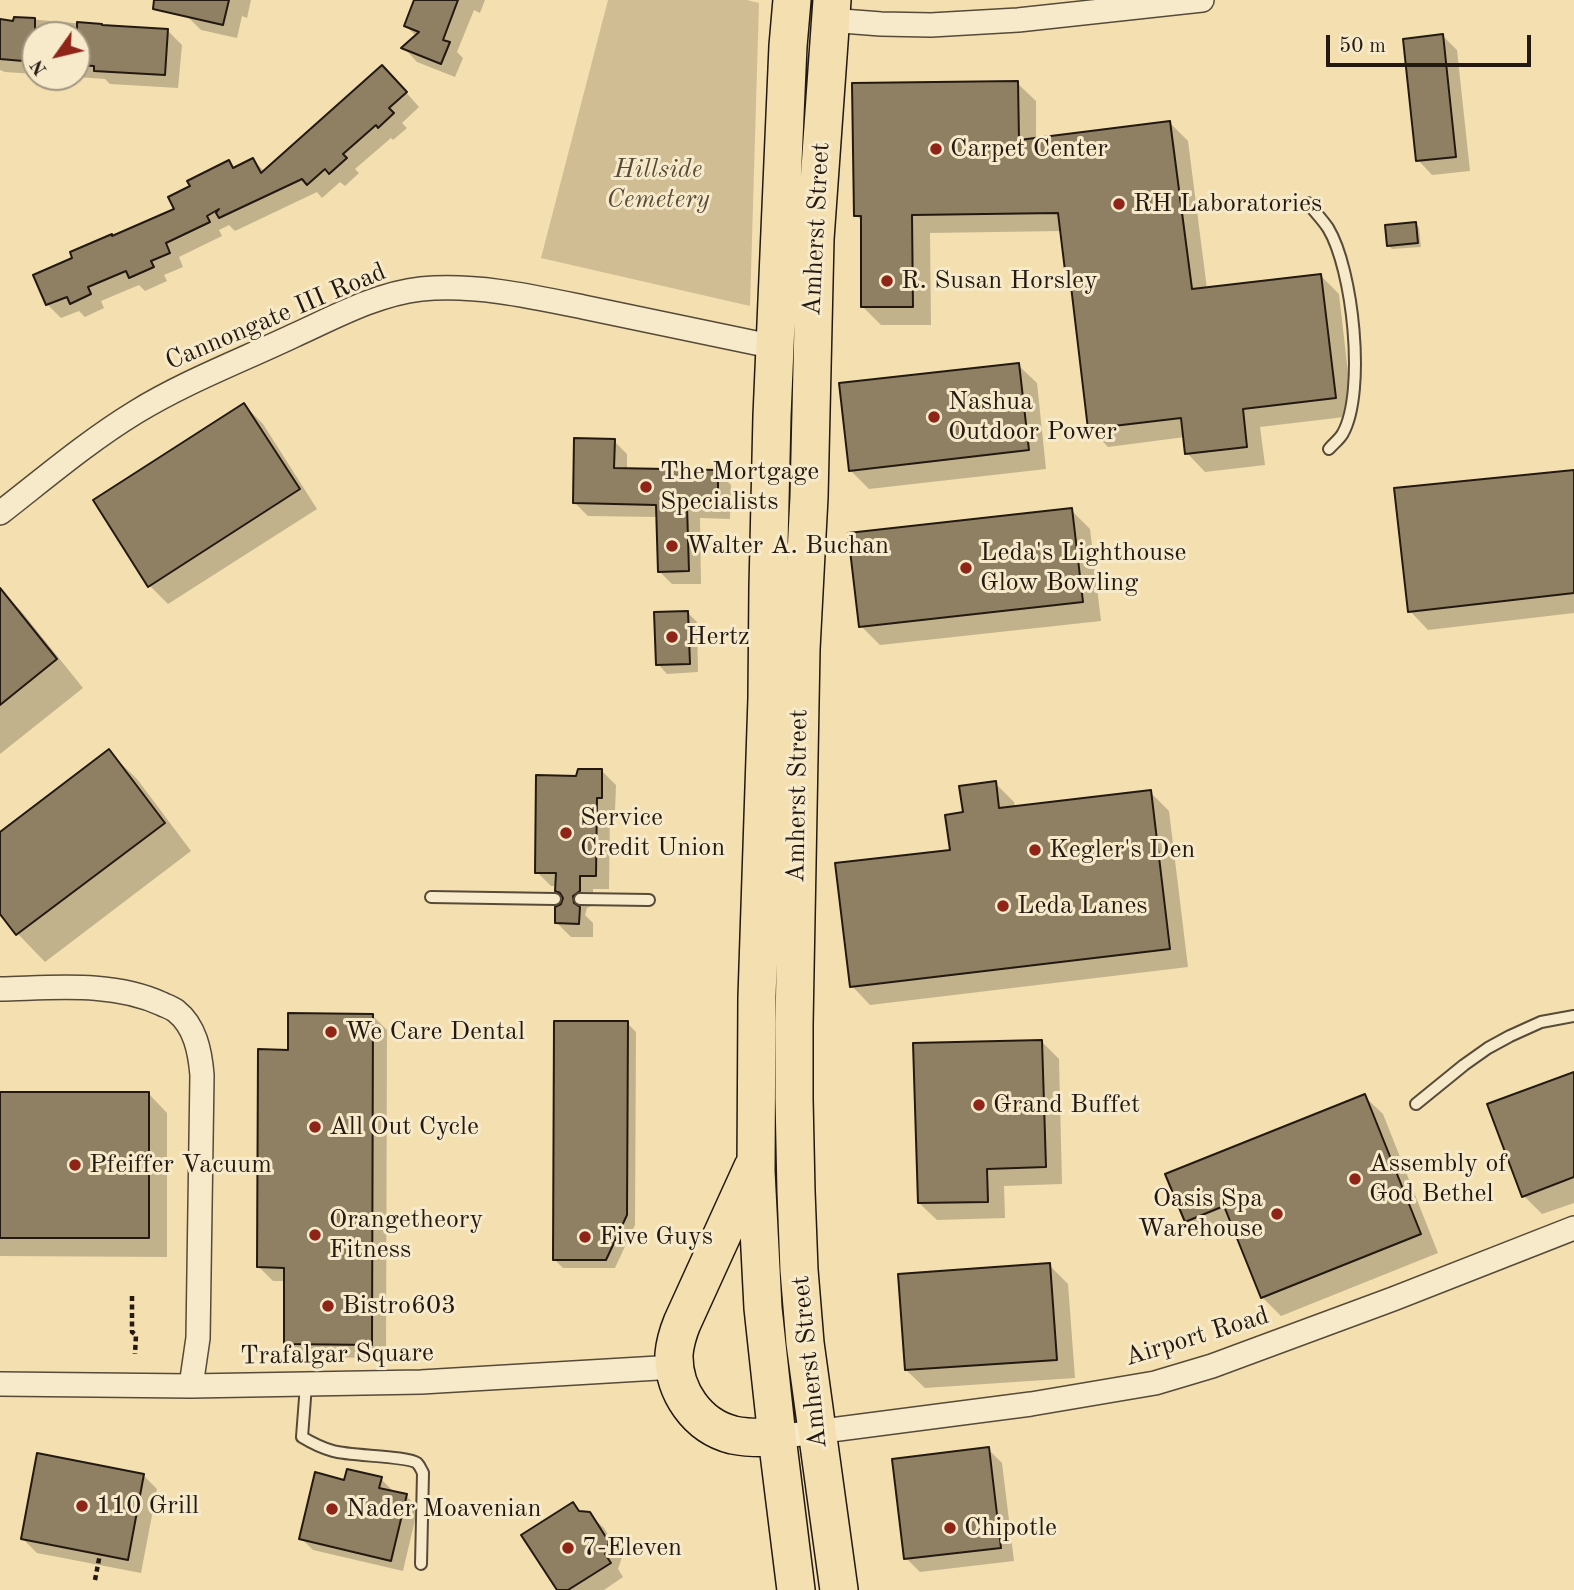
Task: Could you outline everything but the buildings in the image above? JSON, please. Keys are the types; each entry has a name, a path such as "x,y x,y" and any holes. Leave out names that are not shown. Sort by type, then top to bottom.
{"highway":[{"name":"Amherst Street","path":"792,0 775,347 757,997 757,1158 764,1308 796,1590"},
{"name":"Amherst Street","path":"831,10 815,239 809,498 801,662 794,1024 799,1270 806,1343 839,1590"},
{"path":"757,1158 682,1323 676,1345 675,1367 682,1392 697,1414 707,1423 731,1435 777,1437"}],"street":[{"path":"831,10 881,24 931,25 1018,20 1202,0"},
{"name":"Cannongate III Road","path":"0,513 92,440 157,400 346,312 400,293 443,288 504,292 775,347"},
{"path":"0,989 80,988 139,995 176,1010 191,1029 200,1051 202,1074 198,1338 191,1386"},
{"name":"Airport Road","path":"777,1437 1031,1404 1155,1384 1212,1366 1393,1299 1574,1228"},
{"name":"Trafalgar Square","path":"0,1384 306,1385 421,1382 675,1367"}],"lane":[{"path":"1308,203 1328,228 1337,247 1346,275 1352,309 1355,358 1352,406 1343,434 1329,449"},
{"path":"431,897 555,899"},
{"path":"580,899 649,900"},
{"path":"1416,1104 1488,1048 1541,1022 1574,1016"},
{"path":"306,1385 302,1437 334,1452 404,1459 417,1463 424,1473 421,1564"}],"path":[{"path":"132,1296 135,1354"},
{"path":"95,1580 100,1554"}],"green space":[{"name":"Hillside Cemetery","path":"608,0 747,0 759,3 750,306 541,258"}],"place":[{"name":"Carpet Center","path":"936,149"},
{"name":"RH Laboratories","path":"1119,204"},
{"name":"R. Susan Horsley","path":"887,281"},
{"name":"Nashua Outdoor Power","path":"934,417"},
{"name":"The Mortgage Specialists","path":"646,487"},
{"name":"Walter A. Buchan","path":"672,546"},
{"name":"Leda's Lighthouse Glow Bowling","path":"966,568"},
{"name":"Hertz","path":"672,637"},
{"name":"Service Credit Union","path":"566,833"},
{"name":"Kegler's Den","path":"1035,850"},
{"name":"Leda Lanes","path":"1003,906"},
{"name":"We Care Dental","path":"331,1032"},
{"name":"Grand Buffet","path":"979,1105"},
{"name":"All Out Cycle","path":"315,1127"},
{"name":"Pfeiffer Vacuum","path":"75,1165"},
{"name":"Assembly of God Bethel","path":"1355,1179"},
{"name":"Oasis Spa Warehouse","path":"1277,1214"},
{"name":"Orangetheory Fitness","path":"315,1235"},
{"name":"Five Guys","path":"585,1237"},
{"name":"Bistro603","path":"328,1306"},
{"name":"110 Grill","path":"82,1506"},
{"name":"Nader Moavenian","path":"332,1509"},
{"name":"Chipotle","path":"950,1528"},
{"name":"7-Eleven","path":"568,1548"}]}
